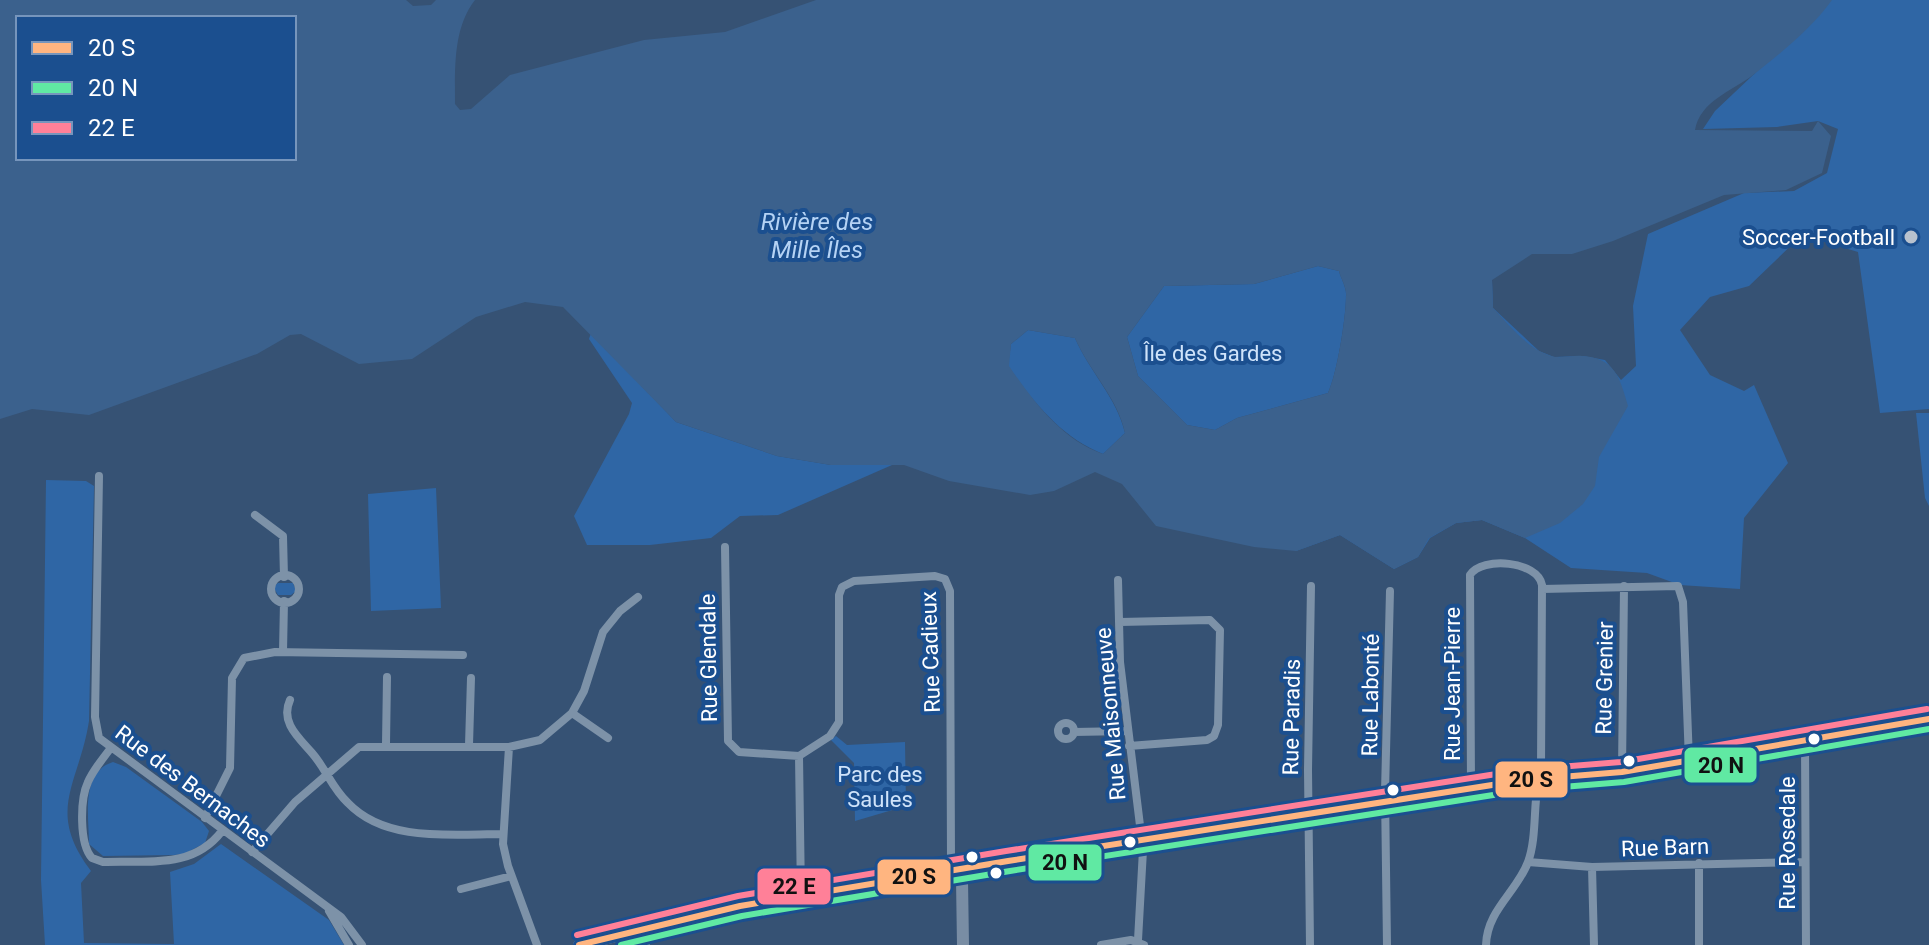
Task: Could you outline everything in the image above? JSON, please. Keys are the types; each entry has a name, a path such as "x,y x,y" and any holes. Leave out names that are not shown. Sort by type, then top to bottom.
{"main road":[{"path":"579,945 644,928 801,896 1141,839 1471,788 1622,772 1929,719"},
{"path":"956,870 962,880 963,945"}],"street":[{"name":"Rue des Bernaches","path":"99,476 95,724 99,738 324,904 348,924 362,945"},
{"path":"255,515 283,536 284,577"},
{"name":"Rue Glendale","path":"725,547 728,741 739,752 799,756"},
{"name":"Rue Jean-Pierre","path":"1471,788 1470,580 1473,570 1481,565 1527,567 1539,574 1542,589"},
{"name":"Rue Cadieux","path":"799,756 830,736 838,726 839,595 842,587 854,581 935,576 945,579 950,591 951,860 956,870"},
{"path":"284,577 297,582 301,589 296,597 284,601 272,596 269,587 273,580 284,577"},
{"name":"Rue Maisonneuve","path":"1101,945 1141,943 1141,839 1127,731 1118,580"},
{"name":"Rue Paradis","path":"1310,945 1311,586"},
{"name":"Rue Grenier","path":"1622,772 1624,586"},
{"path":"1486,945 1496,909 1528,862 1541,768 1542,589 1678,586 1683,602 1689,761"},
{"name":"Rue Labonté","path":"1387,945 1390,591"},
{"path":"252,852 283,813 355,748 386,744 509,747 543,738 572,713 584,691 605,629 638,597"},
{"path":"283,652 284,601"},
{"path":"1120,622 1208,620 1217,624 1220,630 1218,725 1214,736 1207,740 1129,746"},
{"path":"205,818 230,768 235,669 248,656 283,652 463,655"},
{"path":"386,744 387,677"},
{"path":"469,745 471,678"},
{"path":"290,700 285,712 287,721 354,810 382,825 429,833 503,834"},
{"path":"572,713 608,738"},
{"path":"1074,732 1127,731"},
{"name":"Rue Rosedale","path":"1805,742 1803,862 1806,945"},
{"path":"509,747 503,834 511,876 537,945"},
{"path":"110,749 90,777 84,793 84,843 92,858 107,862 189,858 206,849 222,831"},
{"path":"799,756 801,896"},
{"name":"Rue Barn","path":"1528,862 1592,867 1803,862"},
{"path":"1699,863 1699,945"},
{"path":"1592,867 1594,945"},
{"path":"461,889 511,876"},
{"name":"Rue des Bernaches","path":"324,904 349,945"},
{"path":"644,928 646,945"}],"green space":[{"path":"1825,0 1929,0 1929,409 1880,413 1858,252 1838,246 1829,233 1804,233 1749,286 1710,297 1680,330 1710,375 1744,391 1754,385 1788,463 1744,518 1740,589 1680,585 1647,573 1571,568 1525,538 1482,520 1456,523 1430,538 1418,557 1394,569 1340,535 1296,551 1492,280 1493,308 1539,351 1554,357 1583,356 1605,360 1621,380 1636,366 1633,306 1648,234 1744,193 1794,191 1827,173 1838,129 1818,121 1777,127 1703,129 1715,111 1809,22"},
{"name":"Île des Gardes","path":"1318,266 1339,271 1346,293 1340,346 1328,393 1237,418 1215,430 1187,425 1138,376 1127,337 1164,286 1254,284"},
{"path":"1028,330 1075,338 1116,408 1125,433 1103,454 1074,439 1050,418 1008,366 1011,344"},
{"path":"591,333 676,422 777,456 831,465 892,465 778,515 740,516 711,538 650,545 587,545 574,516 632,403 589,339"},
{"path":"1916,413 1929,413 1929,506 1925,498"},
{"path":"46,480 86,481 94,486 89,721 69,797 68,814 77,850 91,871 81,883 84,943 174,944 170,872 194,864 221,844 329,920 344,945 45,945 41,880"},
{"path":"436,488 441,608 371,611 368,494"},
{"path":"278,583 293,583 296,591 291,595 278,595 273,587"},
{"name":"Parc des Saules","path":"836,736 847,745 905,742 906,806 855,821 854,763 831,740"},
{"path":"113,762 126,767 202,822 209,831 205,843 184,854 103,856 89,844 91,785 102,767"}],"water":[{"name":"Rivière des Mille Îles","path":"0,0 406,0 413,6 431,5 436,0 475,0 463,23 457,49 455,104 460,110 471,109 510,75 644,40 725,32 816,0 1832,0 1784,50 1710,104 1703,111 1695,130 1812,131 1818,121 1831,136 1822,173 1786,190 1724,195 1613,241 1572,254 1532,254 1492,280 1493,308 1527,342 1551,356 1582,356 1602,361 1619,378 1628,406 1599,457 1595,486 1583,504 1560,523 1525,538 1482,520 1456,523 1429,538 1418,557 1394,569 1340,535 1296,551 1254,547 1156,526 1122,484 1095,472 1054,491 1030,495 949,481 904,465 831,465 777,456 676,422 563,307 525,302 476,317 412,359 359,364 301,334 290,335 257,354 89,415 32,409 0,419","holes":["1318,266 1339,271 1346,290 1338,360 1328,393 1237,418 1215,430 1187,425 1138,376 1127,337 1164,286 1254,284","1028,330 1075,338 1110,396 1125,433 1103,454 1074,439 1050,418 1009,366 1011,344"]}],"transit line":[{"path":"577,935 738,896 1006,851 1522,770 1621,762 1927,709"},
{"path":"579,945 740,906 1008,861 1524,780 1622,772 1929,719"},
{"path":"621,945 742,916 1010,871 1525,790 1624,782 1929,729"}],"place":[{"name":"Soccer-Football","path":"1911,237"}]}
